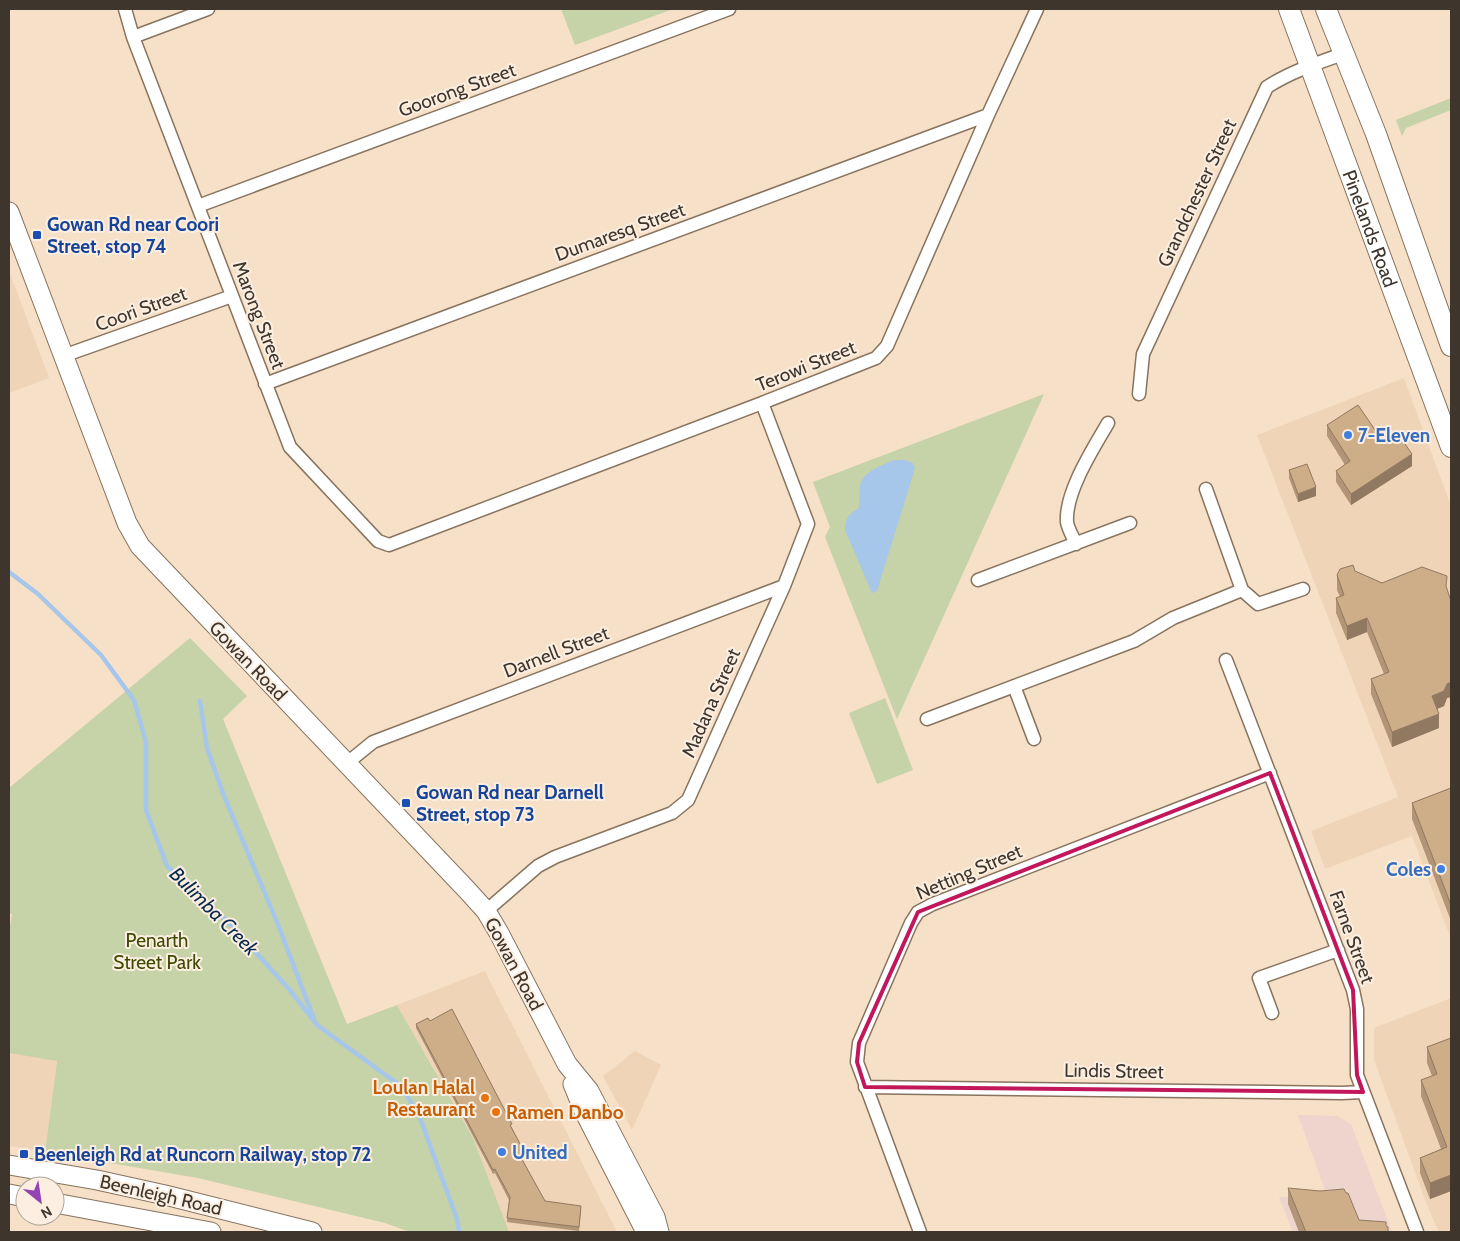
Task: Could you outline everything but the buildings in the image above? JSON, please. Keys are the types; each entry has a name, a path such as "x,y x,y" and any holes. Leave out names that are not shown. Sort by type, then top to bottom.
{"main road":[{"name":"Pinelands Road","path":"1289,9 1451,447"},
{"name":"Pinelands Road","path":"1326,9 1376,134 1451,346"},
{"name":"Gowan Road","path":"9,212 127,523 140,546 486,911 567,1064 589,1091 651,1229 668,1232"},
{"name":"Beenleigh Road","path":"9,1165 123,1185 312,1232"},
{"name":"Beenleigh Road","path":"65,1205 211,1232"}],"street":[{"name":"Marong Street","path":"125,9 133,37 290,447 378,541 389,545"},
{"path":"133,37 208,9"},
{"name":"Goorong Street","path":"198,206 729,9"},
{"name":"Terowi Street","path":"389,545 876,358 887,346 1037,9"},
{"name":"Grandchester Street","path":"1139,394 1143,354 1267,87 1277,80 1310,65 1343,54"},
{"name":"Dumaresq Street","path":"265,384 988,116"},
{"name":"Coori Street","path":"63,356 232,296"},
{"name":"Madana Street","path":"486,911 538,866 555,857 672,813 688,800 784,586 808,524 762,403"},
{"path":"1076,544 1067,524 1068,506 1082,468 1108,423"},
{"path":"1206,489 1242,590 1258,604 1304,589"},
{"path":"978,580 1130,523"},
{"name":"Darnell Street","path":"346,764 372,742 784,586"},
{"path":"927,719 1134,641 1172,618 1242,590"},
{"name":"Farne Street","path":"1226,660 1353,990 1357,1009 1357,1075 1417,1232"},
{"path":"1014,686 1034,740"},
{"name":"Netting Street","path":"920,1232 857,1062 858,1043 910,923 918,912 942,900 1270,773"},
{"path":"1272,1014 1260,978 1338,950"},
{"name":"Lindis Street","path":"865,1086 1363,1092"}],"highlighted area":[{"path":"1270,773 1353,990 1357,1075 1363,1092 865,1087 857,1062 859,1043 918,912"}],"shaded area":[{"path":"9,271 49,378 9,393"},
{"path":"1404,378 1451,506 1451,939 1412,836 1325,869 1311,831 1398,797 1257,435"},
{"path":"485,971 617,1232 508,1232 473,1138 397,1005"},
{"path":"1451,998 1451,1232 1439,1232 1427,1205 1374,1060 1374,1028"},
{"path":"635,1051 661,1065 632,1130 603,1076"},
{"path":"9,1053 57,1060 45,1152 9,1146"},
{"path":"1298,1115 1337,1116 1351,1124 1392,1232 1293,1232 1279,1197 1328,1198"}],"green space":[{"path":"561,9 673,9 575,45"},
{"path":"1451,98 1451,110 1406,128 1402,136 1396,120"},
{"path":"1044,394 897,719 825,537 830,527 813,482"},
{"name":"Penarth Street Park","path":"190,638 247,696 223,719 347,1024 397,1005 473,1138 508,1232 410,1232 385,1223 198,1178 45,1152 57,1061 9,1053 9,934 12,914 9,913 9,788"},
{"path":"885,698 913,770 877,784 849,713"}],"water":[{"path":"894,460 905,460 913,463 915,468 877,591 872,593 845,526 848,517 859,508 860,487 864,477 873,470"}],"waterway":[{"name":"Bulimba Creek","path":"9,572 38,594 101,655 134,700 146,742 146,810 167,866 232,926 289,989 317,1025 402,1087 420,1118 457,1219 459,1232"},
{"path":"200,701 207,748 224,796 277,922 314,1019"}],"place":[{"name":"Gowan Rd near Coori Street, stop 74","path":"37,235"},
{"name":"7-Eleven","path":"1348,435"},
{"name":"Gowan Rd near Darnell Street, stop 73","path":"406,803"},
{"name":"Coles","path":"1441,869"},
{"name":"Loulan Halal Restaurant","path":"485,1098"},
{"name":"Ramen Danbo","path":"496,1112"},
{"name":"United","path":"502,1152"},
{"name":"Beenleigh Rd at Runcorn Railway, stop 72","path":"24,1154"}]}
